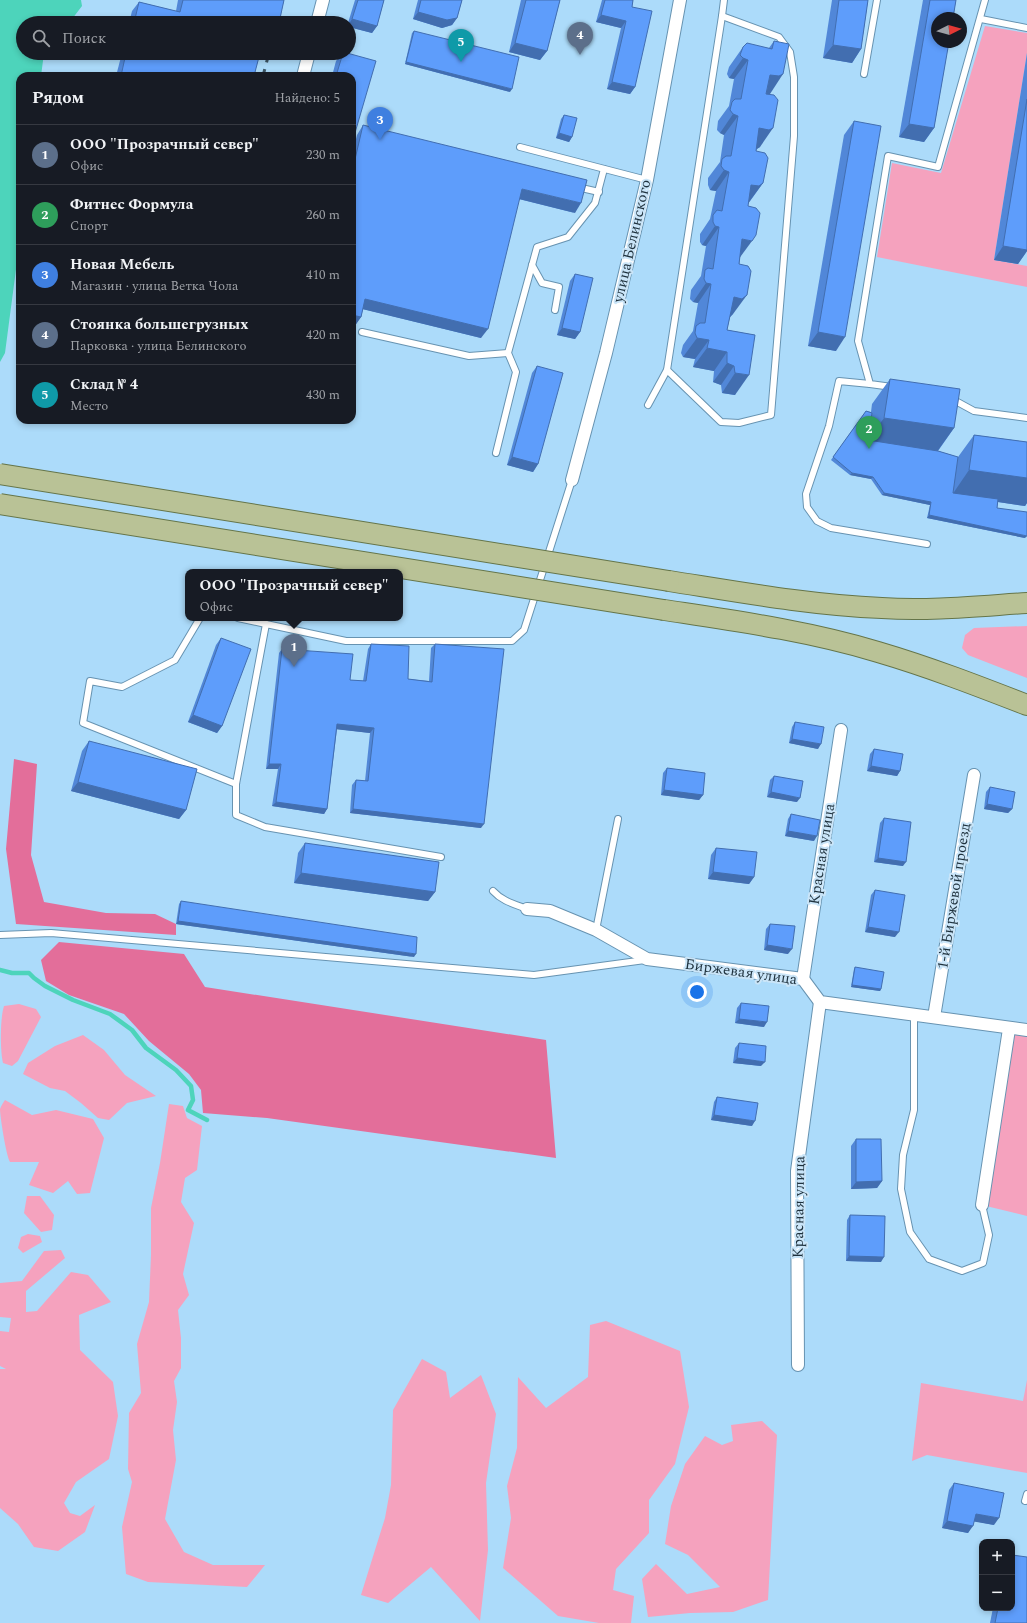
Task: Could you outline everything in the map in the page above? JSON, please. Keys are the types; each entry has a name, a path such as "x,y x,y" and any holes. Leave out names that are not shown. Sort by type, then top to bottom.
{"main road":[{"path":"0,474 669,581 827,604 882,608 943,609 1027,603"},
{"path":"0,504 761,625 820,637 878,652 934,670 1027,705"}],"street":[{"path":"319,16 324,0"},
{"name":"улица Белинского","path":"572,480 606,353 647,180 680,0"},
{"path":"304,72 307,60"},
{"name":"Красная улица","path":"803,979 841,730"},
{"name":"1-й Биржевой проезд","path":"934,1018 974,775"},
{"name":"Биржевая улица","path":"527,909 550,911 596,930 647,959 803,979 820,1002"},
{"path":"820,1002 1009,1029 1027,1030"},
{"name":"Красная улица","path":"798,1365 797,1171 820,1002"},
{"path":"982,1205 1009,1029"}],"lane":[{"path":"648,405 667,370 724,0"},
{"path":"864,74 877,0"},
{"path":"870,384 858,341 888,156 938,167 986,0"},
{"path":"667,370 721,422 739,424 771,415 794,136 794,77 790,52 779,37 722,16"},
{"path":"981,19 1027,28"},
{"path":"520,147 647,180"},
{"path":"496,454 516,372 508,353 537,247 568,237 595,203 604,169"},
{"path":"568,184 599,192"},
{"path":"532,265 542,283 560,287 555,310"},
{"path":"362,332 469,356 508,353"},
{"path":"901,389 839,381 829,426 806,494 808,507 817,521 831,528 927,544"},
{"path":"948,397 974,412 1027,418"},
{"path":"252,621 346,641 512,641 524,630 572,480"},
{"path":"198,621 175,660 122,687 90,681 83,723 236,784"},
{"path":"266,624 236,784 236,815 265,827 440,857"},
{"path":"596,930 618,819"},
{"path":"493,890 498,897 527,909"},
{"path":"0,935 51,933 534,974 647,959"},
{"path":"914,1015 914,1110 903,1155 901,1189 910,1232 930,1258 962,1271 983,1263 989,1234 982,1205"},
{"path":"1025,1501 1027,1494"}],"shaded area":[{"path":"0,0 81,0 82,6 74,16 16,16 16,60 43,60 42,72 16,72 16,269 5,353 0,362"},
{"path":"985,26 1027,33 1027,53 994,260 1027,266 1027,287 877,257 892,163 941,173"},
{"path":"1027,626 1027,678 968,655 962,648 965,635 974,628"},
{"path":"14,759 37,764 31,855 44,902 106,913 155,914 176,924 176,935 16,924 6,849"},
{"path":"59,942 184,954 205,987 546,1040 556,1158 267,1118 203,1113 201,1090 189,1074 149,1041 124,1014 69,995 46,981 41,960"},
{"path":"19,1004 36,1009 41,1017 18,1061 12,1066 3,1063 1,1026 4,1006"},
{"path":"1009,1029 1027,1030 1027,1216 982,1205"},
{"path":"83,1035 104,1050 125,1075 156,1096 127,1103 109,1120 98,1118 65,1091 50,1088 23,1074 28,1063 55,1046"},
{"path":"5,1100 32,1115 56,1110 93,1119 104,1138 90,1193 77,1194 68,1181 53,1193 29,1185 39,1162 10,1162 5,1144 0,1113 1,1106"},
{"path":"169,1104 183,1106 187,1118 202,1126 197,1170 185,1178 181,1202 194,1223 183,1274 189,1295 178,1310 181,1338 181,1368 174,1381 177,1402 173,1430 176,1460 165,1519 184,1552 213,1565 265,1565 247,1587 148,1582 126,1574 122,1527 132,1482 128,1469 129,1413 141,1393 137,1344 149,1302 151,1208"},
{"path":"27,1196 40,1196 54,1215 52,1230 41,1232 24,1213"},
{"path":"28,1234 40,1236 42,1242 23,1253 18,1248 21,1237"},
{"path":"61,1250 65,1258 26,1291 26,1312 37,1311 71,1272 88,1275 111,1302 79,1315 80,1350 113,1382 118,1416 109,1459 76,1482 64,1503 70,1513 80,1516 95,1505 85,1532 58,1551 34,1547 18,1524 0,1508 0,1369 6,1369 0,1366 0,1331 9,1332 11,1318 0,1317 0,1283 22,1281 44,1251"},
{"path":"606,1321 680,1351 689,1407 675,1464 649,1500 649,1533 616,1569 613,1590 634,1596 631,1623 599,1623 558,1616 503,1568 511,1518 507,1486 517,1448 518,1377 546,1408 588,1377 590,1325"},
{"path":"422,1359 446,1372 450,1398 481,1375 496,1414 486,1483 488,1550 480,1621 431,1567 388,1603 361,1595 385,1518 391,1485 393,1410"},
{"path":"1027,1380 1027,1473 927,1455 912,1461 921,1383 1023,1401"},
{"path":"762,1421 777,1435 768,1600 733,1612 690,1613 648,1617 642,1579 656,1564 687,1594 720,1587 688,1555 665,1544 671,1506 685,1464 705,1436 722,1445 733,1441 731,1425"}],"building":[{"path":"183,0 284,0 281,16 136,16 139,2 180,12"},
{"path":"358,0 384,0 377,26 356,20 356,16 353,16"},
{"path":"421,0 462,0 457,18 447,20 418,12"},
{"path":"526,0 560,0 547,51 515,43"},
{"path":"605,0 633,0 632,7 652,11 635,87 612,82 626,21 601,15"},
{"path":"839,0 868,0 861,49 833,45"},
{"path":"930,0 956,0 954,12 931,12 931,48 948,48 934,128 909,124"},
{"path":"414,31 519,57 512,89 406,62"},
{"path":"774,41 789,44 783,74 779,76 770,75 766,94 774,95 778,100 773,128 769,130 759,128 756,151 765,153 768,158 763,183 759,186 751,185 748,206 756,208 760,213 756,235 752,241 742,239 739,264 748,266 751,271 747,295 742,299 734,297 727,330 755,335 749,375 735,373 734,366 727,363 727,352 707,348 709,340 697,338 695,333 696,326 700,323 705,323 711,284 706,283 704,279 705,270 708,268 713,269 719,227 715,226 713,222 713,215 717,210 722,211 729,172 724,170 721,166 722,159 726,156 731,156 738,116 733,114 730,110 732,102 735,99 741,99 748,60 740,55 743,47 747,43 772,49"},
{"path":"356,55 376,61 356,129 356,72 337,72 341,60 356,60"},
{"path":"124,60 258,60 255,72 122,72"},
{"path":"1027,99 1027,250 1003,246"},
{"path":"564,115 577,118 572,137 559,133"},
{"path":"854,121 881,126 845,337 818,332"},
{"path":"363,125 587,180 581,203 522,189 488,329 365,299 361,317 356,316 356,155"},
{"path":"575,274 593,278 580,332 562,328"},
{"path":"537,366 563,373 538,464 512,457"},
{"path":"890,379 960,389 954,428 884,418"},
{"path":"866,411 872,413 868,440 938,451 958,457 953,493 998,499 997,508 1027,512 1027,536 929,515 931,502 884,493 873,477 852,473 833,457"},
{"path":"974,435 1027,442 1027,478 969,470"},
{"path":"221,638 251,649 222,726 193,715"},
{"path":"371,644 409,646 408,679 432,682 435,644 504,649 484,824 353,809 356,780 368,781 374,728 337,724 327,809 276,802 281,764 269,764 282,649 353,654 350,680 366,681"},
{"path":"795,722 824,727 821,744 792,739"},
{"path":"89,741 197,769 186,810 78,782"},
{"path":"874,749 903,754 900,771 871,766"},
{"path":"667,768 705,773 703,795 664,790"},
{"path":"774,776 803,781 800,798 771,792"},
{"path":"990,787 1015,792 1012,809 987,804"},
{"path":"791,814 820,820 817,836 788,831"},
{"path":"884,818 911,822 906,862 878,858"},
{"path":"305,843 439,862 435,892 301,873"},
{"path":"716,848 757,852 754,877 713,872"},
{"path":"875,890 905,895 899,932 868,927"},
{"path":"181,901 417,937 416,954 178,921"},
{"path":"770,924 795,926 792,949 767,945"},
{"path":"855,967 884,972 881,989 852,985"},
{"path":"741,1003 769,1006 767,1022 739,1019"},
{"path":"739,1043 766,1046 765,1062 737,1058"},
{"path":"717,1097 758,1103 755,1121 714,1115"},
{"path":"856,1139 881,1139 882,1181 856,1182"},
{"path":"850,1215 885,1216 884,1257 849,1256"},
{"path":"954,1483 1004,1493 999,1518 976,1514 973,1526 947,1521"},
{"path":"1015,1555 1027,1557 1027,1623 995,1623 997,1611 1015,1611"}],"waterway":[{"path":"0,970 12,973 29,973 45,986 73,1000 110,1014 132,1030 146,1048 176,1070 191,1086 193,1100 188,1110 207,1120"}],"railway":[{"path":"264,72 267,60"}],"place":[{"name":"Стоянка большегрузных","path":"580,55"},
{"name":"Склад № 4","path":"461,62"},
{"name":"Новая Мебель","path":"380,140"},
{"name":"Фитнес Формула","path":"869,449"},
{"name":"ООО \"Прозрачный север\"","path":"294,667"}]}
